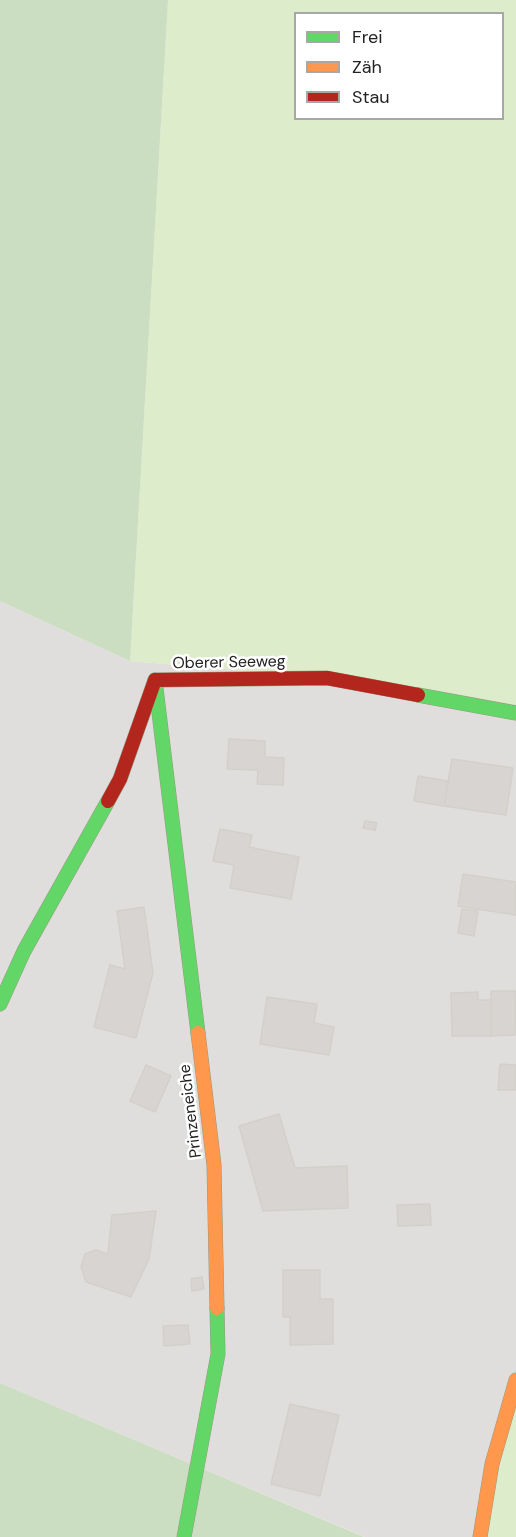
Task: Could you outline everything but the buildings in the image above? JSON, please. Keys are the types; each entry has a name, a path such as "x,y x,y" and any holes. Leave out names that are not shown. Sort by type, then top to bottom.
{"street":[{"name":"Oberer Seeweg","path":"0,1004 24,951 120,779 155,680 327,678 516,713"},
{"name":"Prinzeneiche","path":"155,680 214,1165 218,1354 184,1537"},
{"path":"480,1537 492,1464 516,1380"}],"shaded area":[{"path":"0,601 130,661 327,678 516,713 516,1380 480,1537 365,1537 0,1383"}],"green space":[{"path":"0,0 168,0 130,661 0,601"},
{"path":"168,0 516,0 516,713 327,678 130,661"},
{"path":"516,1380 516,1537 480,1537"},
{"path":"0,1383 364,1537 0,1537"}],"traffic: fast":[{"path":"155,680 198,1033"},
{"path":"418,695 516,713"},
{"path":"0,1004 24,951 108,801"},
{"path":"184,1537 218,1354 217,1308"}],"traffic: slow":[{"path":"198,1033 214,1165 217,1308"},
{"path":"480,1537 492,1464 516,1380"}],"traffic: jam":[{"path":"108,801 120,779 155,680 327,678 418,695"}]}
